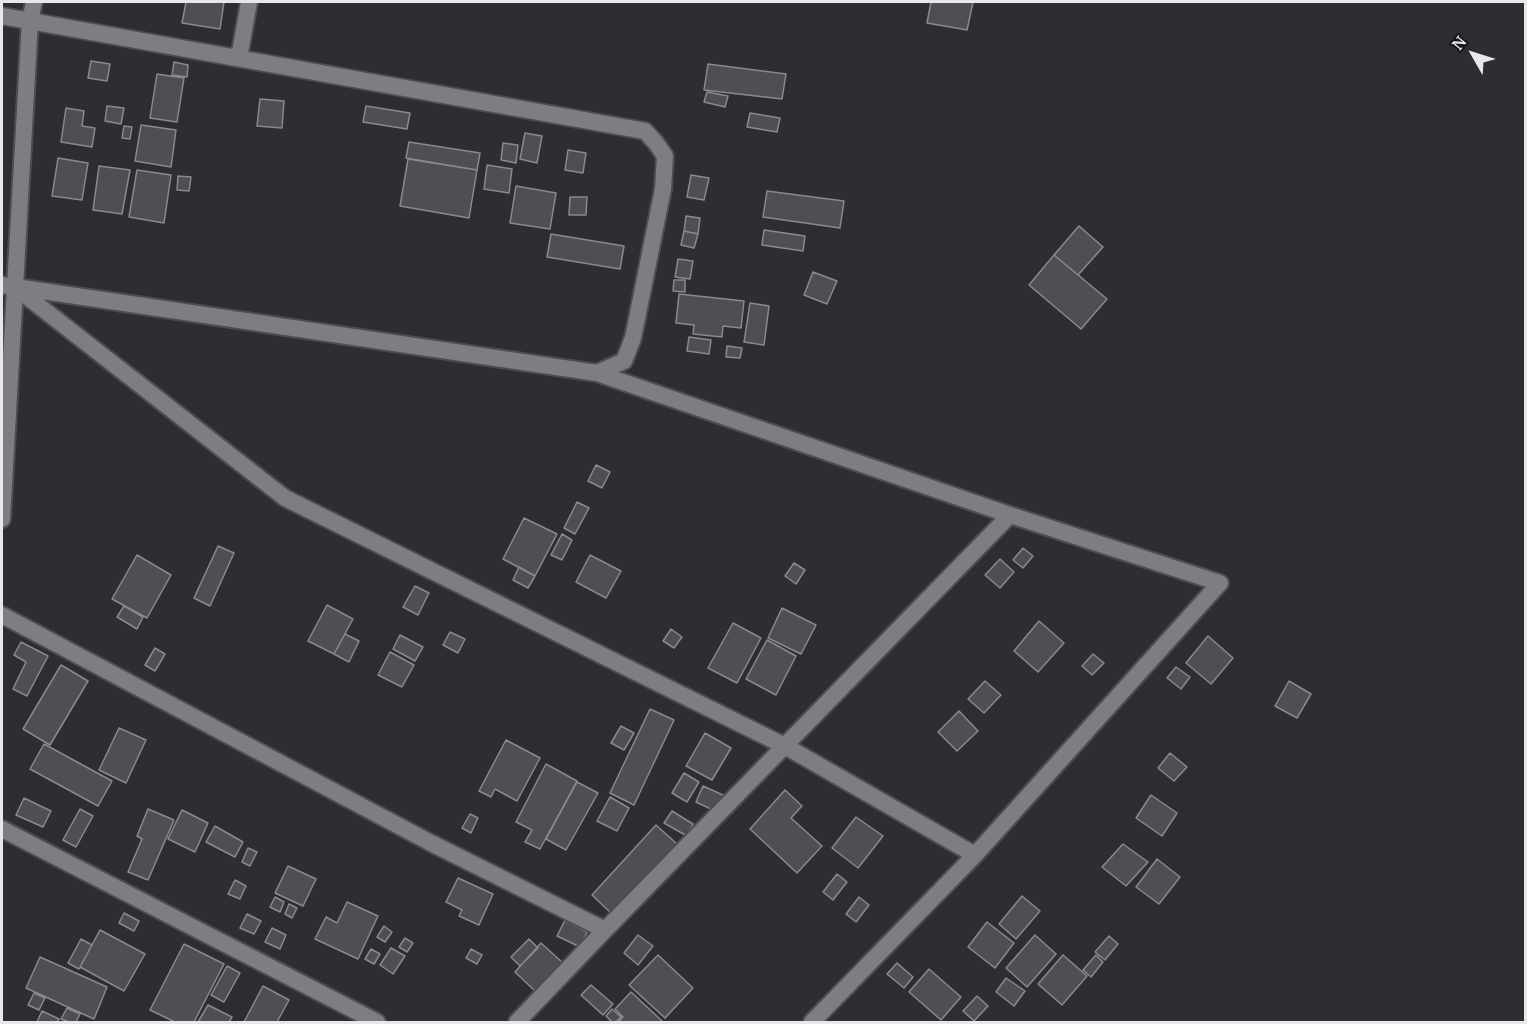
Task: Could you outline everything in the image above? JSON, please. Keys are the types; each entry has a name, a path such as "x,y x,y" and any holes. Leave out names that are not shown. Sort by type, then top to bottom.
{"street":[{"path":"2,519 8,286 30,21 34,2"},
{"path":"239,58 249,2"},
{"path":"2,16 645,131 664,156 663,189 633,338 624,361 597,373"},
{"path":"8,286 597,373 1010,515 1220,583 975,855 812,1023"},
{"path":"8,286 285,498 785,746 975,855"},
{"path":"517,1023 1010,515"},
{"path":"2,615 431,843 605,930"},
{"path":"2,829 377,1023"}],"building":[{"path":"186,2 224,2 220,29 182,23"},
{"path":"931,2 973,2 967,30 927,23"},
{"path":"91,61 110,64 107,81 88,78"},
{"path":"174,62 188,65 187,77 172,75"},
{"path":"708,64 786,74 782,99 704,90"},
{"path":"157,74 184,78 177,122 150,118"},
{"path":"707,92 728,96 725,107 704,102"},
{"path":"260,99 284,101 282,128 257,126"},
{"path":"107,106 124,108 121,124 105,121"},
{"path":"366,106 410,113 407,129 363,122"},
{"path":"66,108 84,111 82,126 95,128 92,147 61,142"},
{"path":"750,113 780,118 777,132 747,127"},
{"path":"141,125 176,130 171,167 135,161"},
{"path":"124,126 132,127 130,139 122,138"},
{"path":"525,133 542,136 537,163 520,159"},
{"path":"409,142 480,153 477,170 406,158"},
{"path":"503,143 518,145 516,163 501,160"},
{"path":"568,150 586,153 583,173 565,170"},
{"path":"58,158 88,163 82,200 52,196"},
{"path":"408,159 477,170 469,218 400,206"},
{"path":"487,165 512,169 509,193 484,189"},
{"path":"99,166 130,170 122,214 93,210"},
{"path":"137,170 171,175 164,223 129,217"},
{"path":"691,175 709,178 704,200 687,197"},
{"path":"178,176 191,177 189,191 177,190"},
{"path":"516,186 556,193 550,229 510,223"},
{"path":"767,191 844,201 840,228 763,217"},
{"path":"570,197 587,197 586,215 569,215"},
{"path":"686,216 700,218 698,234 684,231"},
{"path":"1079,226 1103,247 1078,275 1054,255"},
{"path":"764,230 805,236 803,251 762,245"},
{"path":"684,231 698,234 694,248 681,245"},
{"path":"551,234 624,246 620,269 547,257"},
{"path":"1054,255 1107,299 1081,329 1029,285"},
{"path":"678,259 693,261 690,279 675,277"},
{"path":"813,272 837,281 827,304 804,295"},
{"path":"674,280 685,280 685,292 673,291"},
{"path":"679,294 744,301 741,328 723,326 722,337 693,334 694,325 676,323"},
{"path":"750,303 769,306 764,345 744,342"},
{"path":"689,337 711,340 709,354 687,351"},
{"path":"727,346 742,348 740,358 726,357"},
{"path":"596,465 610,472 602,488 588,481"},
{"path":"577,502 589,508 575,534 564,528"},
{"path":"524,518 557,534 535,576 503,559"},
{"path":"562,534 572,540 562,560 551,555"},
{"path":"218,546 234,553 210,606 194,598"},
{"path":"1023,548 1033,556 1023,568 1013,560"},
{"path":"137,555 171,575 147,618 112,599"},
{"path":"590,555 621,571 606,598 576,582"},
{"path":"1000,559 1014,572 1000,588 985,575"},
{"path":"794,563 805,570 796,584 785,576"},
{"path":"519,567 535,576 528,588 513,580"},
{"path":"415,586 429,593 418,615 403,607"},
{"path":"327,605 353,619 334,654 308,641"},
{"path":"124,606 143,617 137,629 117,617"},
{"path":"782,608 816,625 801,654 768,638"},
{"path":"1039,621 1064,643 1038,672 1014,651"},
{"path":"733,623 761,638 737,683 708,668"},
{"path":"671,629 682,637 674,648 663,641"},
{"path":"450,632 465,639 458,653 443,645"},
{"path":"345,634 359,641 349,662 334,654"},
{"path":"400,635 423,647 415,661 393,649"},
{"path":"1208,636 1233,658 1211,684 1186,663"},
{"path":"767,640 796,656 776,695 746,679"},
{"path":"21,642 48,656 27,696 13,689 26,662 14,655"},
{"path":"155,648 165,654 155,671 145,665"},
{"path":"390,652 414,665 402,687 378,675"},
{"path":"1093,654 1104,663 1092,675 1082,666"},
{"path":"61,665 88,681 50,745 23,729"},
{"path":"1176,667 1190,677 1181,689 1167,678"},
{"path":"985,681 1001,695 984,713 968,699"},
{"path":"1289,681 1311,694 1297,718 1275,706"},
{"path":"650,709 674,720 634,805 610,793"},
{"path":"959,711 978,731 957,751 938,732"},
{"path":"621,726 634,733 624,750 611,743"},
{"path":"119,728 146,740 126,783 99,770"},
{"path":"705,733 731,748 712,780 686,766"},
{"path":"506,740 540,758 517,801 495,789 491,797 479,791"},
{"path":"44,744 112,781 98,806 30,769"},
{"path":"1170,753 1187,767 1174,781 1158,768"},
{"path":"546,764 577,781 540,849 525,842 532,830 516,822"},
{"path":"684,773 699,782 687,802 672,793"},
{"path":"577,782 598,793 566,850 546,839"},
{"path":"703,786 723,795 715,811 696,802"},
{"path":"785,790 802,806 791,818 822,846 797,873 750,829"},
{"path":"1151,795 1177,813 1162,836 1136,818"},
{"path":"610,797 629,808 617,831 597,821"},
{"path":"24,798 51,811 43,827 16,815"},
{"path":"80,809 93,816 76,847 63,840"},
{"path":"148,809 174,820 148,880 128,872 142,839 137,836"},
{"path":"182,810 208,823 195,852 168,839"},
{"path":"672,811 693,824 687,836 664,823"},
{"path":"470,814 478,818 471,833 462,828"},
{"path":"856,817 883,836 858,868 832,848"},
{"path":"656,825 677,844 612,914 592,895"},
{"path":"215,826 243,842 235,857 206,842"},
{"path":"1123,844 1148,862 1126,886 1102,867"},
{"path":"248,848 257,852 250,866 242,862"},
{"path":"1157,859 1180,877 1159,904 1136,887"},
{"path":"288,866 316,879 303,906 275,893"},
{"path":"837,874 847,882 833,900 823,892"},
{"path":"458,878 493,894 479,925 459,916 462,910 446,902"},
{"path":"235,880 246,886 240,899 228,894"},
{"path":"1022,896 1040,911 1016,939 999,924"},
{"path":"275,897 284,902 280,912 270,907"},
{"path":"859,897 869,905 856,922 846,914"},
{"path":"347,902 378,916 358,959 315,939 326,917 337,923"},
{"path":"289,904 297,908 292,918 285,914"},
{"path":"124,913 139,921 134,931 119,923"},
{"path":"247,914 261,921 254,934 240,928"},
{"path":"565,920 587,932 580,947 557,936"},
{"path":"987,922 1014,943 995,968 968,947"},
{"path":"384,926 392,932 385,942 377,937"},
{"path":"272,928 286,935 280,949 265,942"},
{"path":"100,930 145,954 124,991 80,967"},
{"path":"638,935 653,946 638,965 624,953"},
{"path":"1035,935 1056,954 1027,987 1006,968"},
{"path":"1109,936 1118,944 1105,960 1095,952"},
{"path":"405,938 413,943 407,952 399,947"},
{"path":"81,939 92,945 79,969 68,963"},
{"path":"529,939 538,948 520,966 511,957"},
{"path":"541,943 563,963 536,992 515,972"},
{"path":"184,944 224,964 194,1022 175,1022 150,1010"},
{"path":"391,948 405,956 393,974 380,965"},
{"path":"371,949 380,954 374,964 365,959"},
{"path":"471,949 482,955 477,964 466,958"},
{"path":"658,955 693,988 665,1018 629,985"},
{"path":"1063,955 1087,976 1062,1005 1038,984"},
{"path":"1096,955 1103,962 1091,977 1083,970"},
{"path":"40,957 107,987 94,1019 26,988"},
{"path":"897,963 913,977 904,988 887,974"},
{"path":"227,966 240,973 224,1002 211,995"},
{"path":"929,969 961,997 941,1020 909,992"},
{"path":"1006,978 1025,991 1014,1006 996,992"},
{"path":"591,985 613,1004 603,1015 581,995"},
{"path":"263,986 289,1000 277,1022 244,1022"},
{"path":"631,992 662,1021 618,1022 623,1017 615,1009"},
{"path":"34,993 45,998 39,1010 28,1005"},
{"path":"977,996 988,1006 974,1021 963,1011"},
{"path":"208,1005 232,1017 229,1022 198,1022"},
{"path":"67,1008 80,1014 76,1022 61,1019"},
{"path":"612,1009 621,1017 616,1022 612,1022 606,1016"},
{"path":"42,1011 59,1019 57,1022 37,1022"}]}
